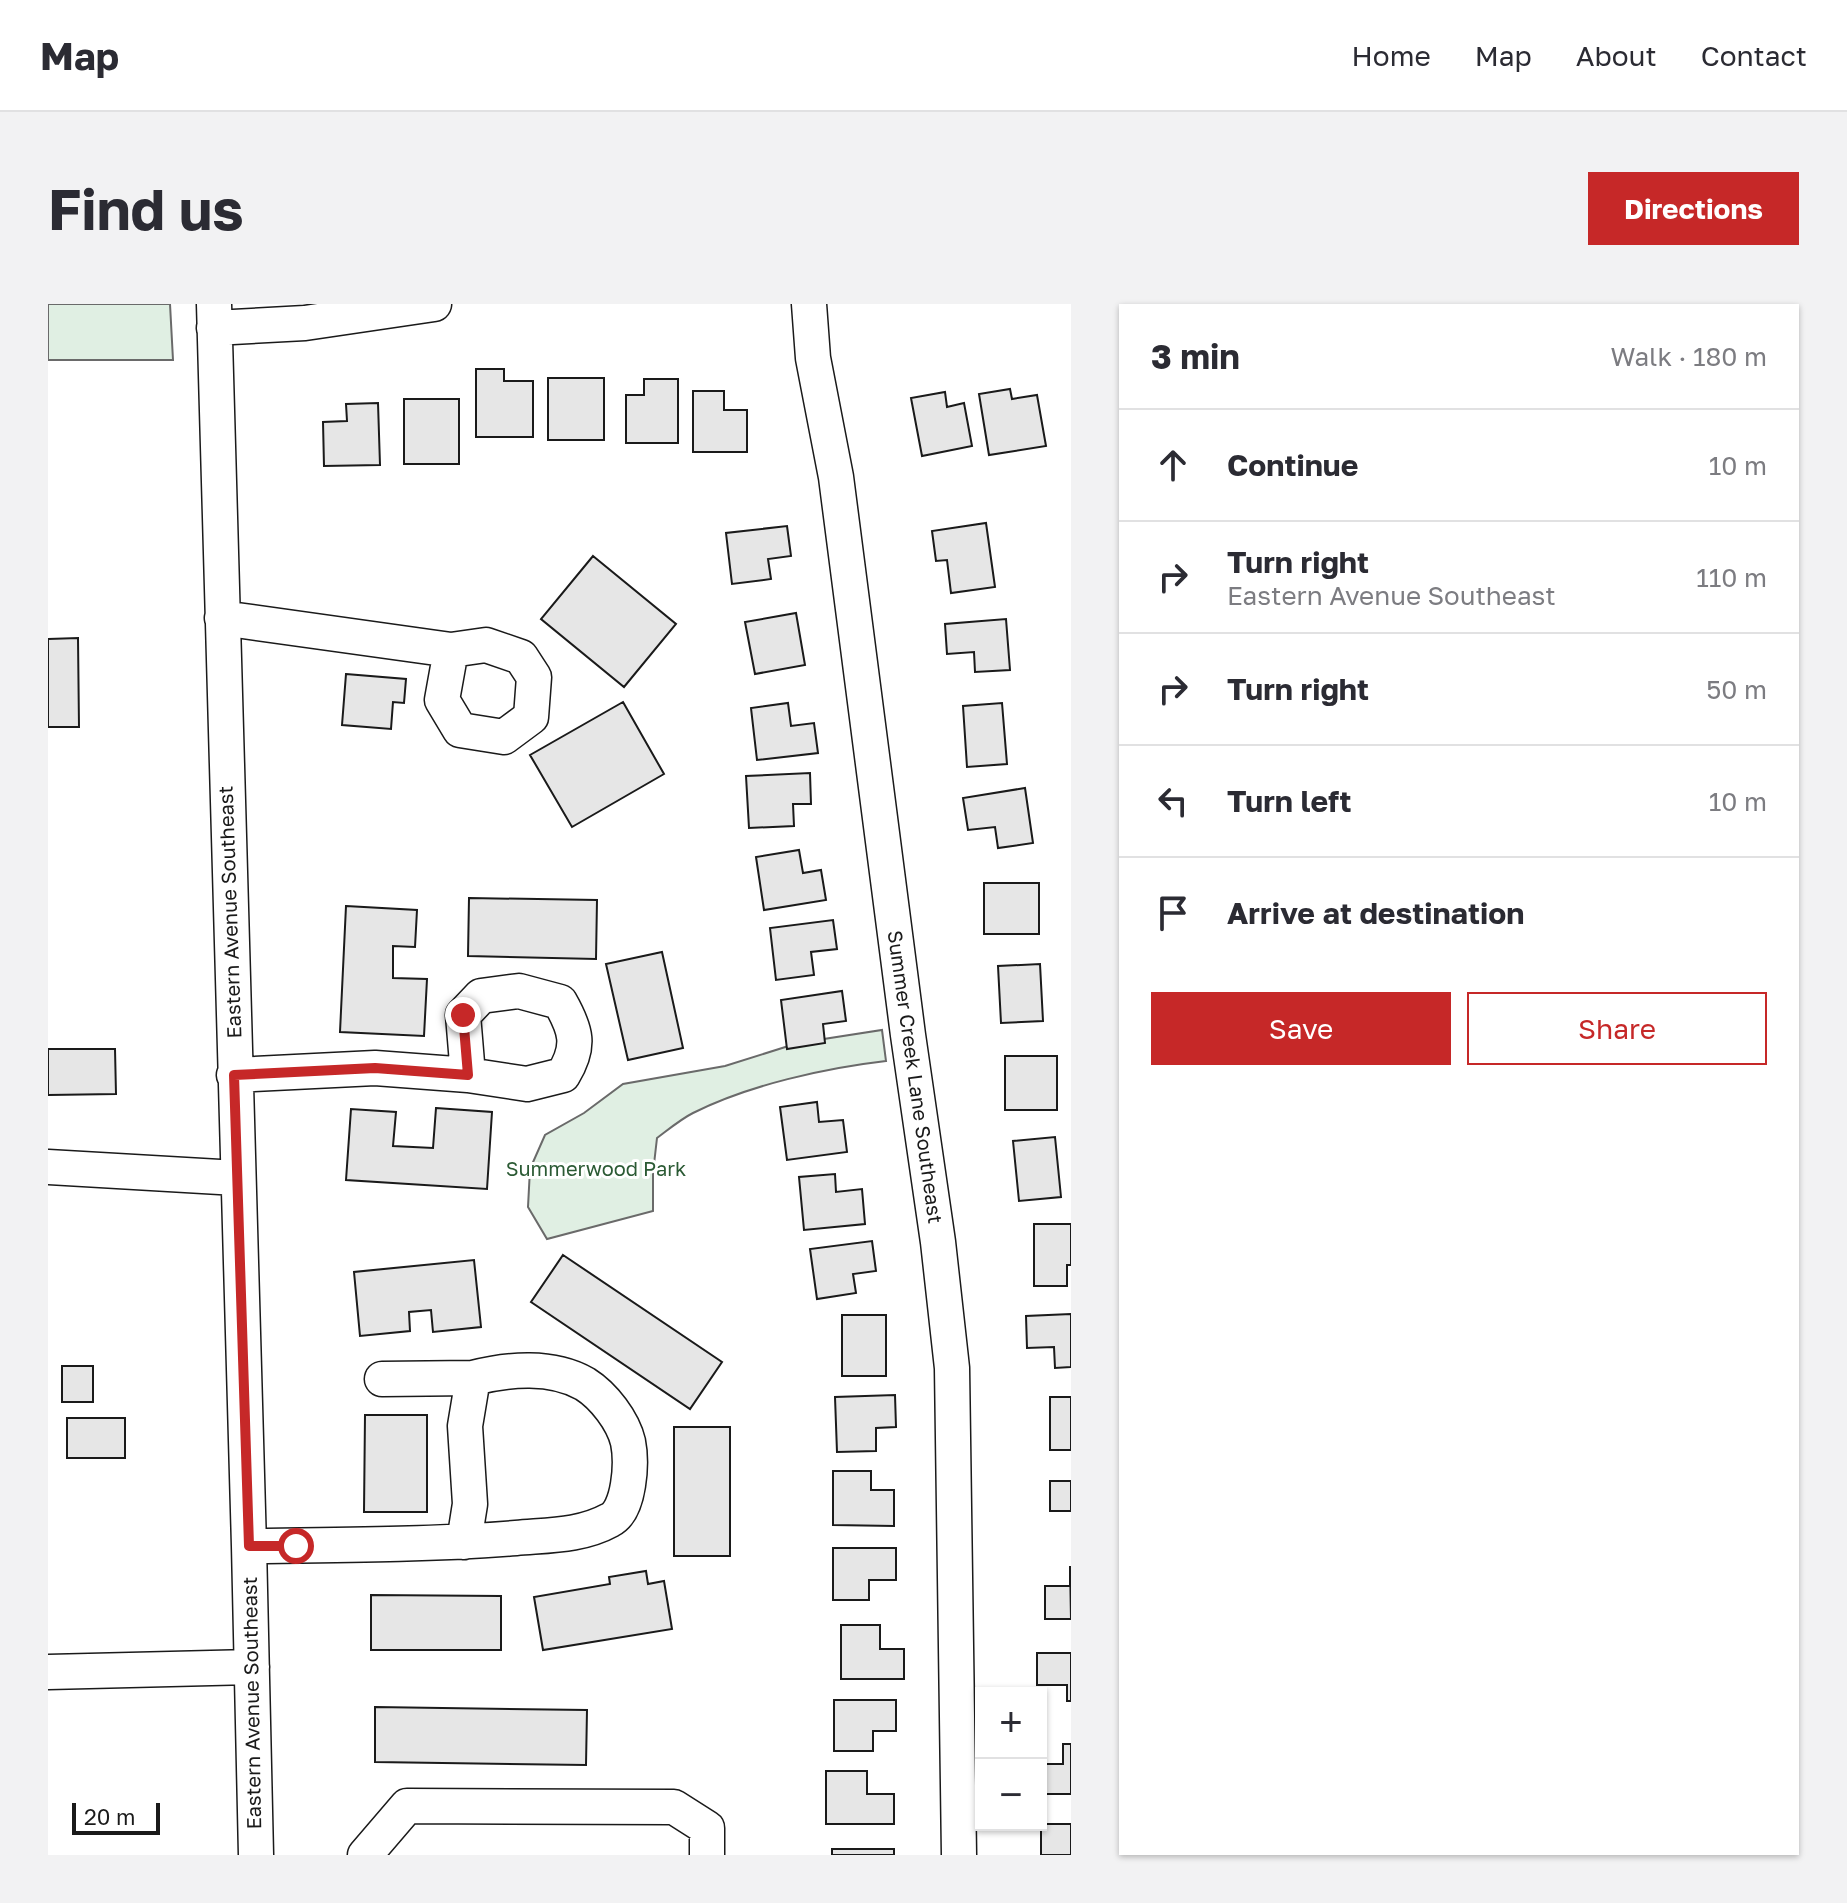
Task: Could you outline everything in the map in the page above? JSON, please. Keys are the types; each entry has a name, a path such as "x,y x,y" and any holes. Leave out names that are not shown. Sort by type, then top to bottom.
{"street":[{"path":"214,316 305,323 434,304"},
{"name":"Summer Creek Lane Southeast","path":"809,304 813,358 836,477 952,1368 959,1855"},
{"name":"Eastern Avenue Southeast","path":"214,316 256,1855"},
{"path":"222,618 451,650"},
{"path":"234,1075 375,1068 468,1075"},
{"path":"48,1167 237,1178"},
{"path":"249,1546 464,1542 582,1532 614,1519 628,1494 628,1442 610,1407 585,1384 551,1373 507,1370 473,1378 382,1379"},
{"path":"464,1542 470,1504 465,1426 473,1378"},
{"path":"48,1672 252,1667"},
{"path":"365,1855 407,1806 422,1806 674,1807 707,1828 707,1855"}],"green space":[{"path":"48,304 170,304 173,360 48,360"},
{"name":"Summerwood Park","path":"882,1030 886,1061 813,1073 738,1094 688,1115 657,1138 653,1211 547,1239 528,1207 530,1169 545,1135 584,1113 623,1084 725,1066 798,1043"}],"building":[{"path":"476,369 504,369 504,381 533,381 533,437 476,437"},
{"path":"548,378 604,378 604,440 548,440"},
{"path":"644,379 678,379 678,443 626,443 626,395 644,395"},
{"path":"1010,389 1012,399 1037,395 1046,446 989,455 979,394"},
{"path":"693,391 724,391 724,410 747,410 747,452 693,452"},
{"path":"945,392 947,407 964,403 972,446 922,456 911,398"},
{"path":"404,399 459,399 459,464 404,464"},
{"path":"378,403 380,465 324,466 323,422 347,421 346,404"},
{"path":"986,523 995,587 951,593 947,560 936,561 932,531"},
{"path":"787,526 791,556 768,559 771,579 732,584 726,533"},
{"path":"593,556 676,624 624,687 541,619"},
{"path":"796,613 805,665 755,674 745,622"},
{"path":"1006,619 1010,670 975,672 974,652 947,654 945,624"},
{"path":"78,638 79,727 48,727 48,639"},
{"path":"346,674 406,679 404,703 393,702 391,729 342,725"},
{"path":"623,702 664,774 572,827 530,755"},
{"path":"788,703 791,726 814,723 818,753 757,760 751,708"},
{"path":"1002,703 1007,764 967,767 963,706"},
{"path":"810,773 811,804 793,804 794,826 749,828 746,776"},
{"path":"1025,788 1033,843 998,848 995,827 968,830 963,798"},
{"path":"799,850 803,873 821,870 826,900 764,910 756,857"},
{"path":"984,883 1039,883 1039,934 984,934"},
{"path":"469,898 597,900 596,959 468,956"},
{"path":"346,906 417,910 415,947 393,946 393,978 427,979 424,1036 340,1032"},
{"path":"833,920 837,949 811,952 814,975 776,980 770,928"},
{"path":"662,952 683,1048 628,1060 606,964"},
{"path":"1040,964 1043,1021 1001,1023 998,966"},
{"path":"842,991 846,1021 823,1024 825,1043 787,1049 781,1000"},
{"path":"48,1049 115,1049 116,1094 48,1095"},
{"path":"1005,1056 1057,1056 1057,1110 1005,1110"},
{"path":"817,1102 819,1122 843,1120 847,1152 787,1160 780,1107"},
{"path":"436,1108 492,1112 487,1189 346,1180 351,1109 396,1112 393,1146 433,1148"},
{"path":"1055,1137 1061,1197 1019,1201 1013,1141"},
{"path":"835,1174 836,1192 862,1189 865,1224 804,1230 799,1177"},
{"path":"1034,1224 1071,1224 1071,1265 1067,1265 1067,1286 1034,1286"},
{"path":"872,1241 876,1271 853,1274 856,1293 817,1299 810,1249"},
{"path":"563,1255 722,1362 690,1409 531,1302"},
{"path":"474,1260 481,1327 433,1332 431,1310 409,1312 410,1331 360,1336 354,1272"},
{"path":"1071,1314 1071,1367 1055,1368 1054,1347 1027,1348 1026,1316"},
{"path":"842,1315 886,1315 886,1376 842,1376"},
{"path":"62,1366 93,1366 93,1402 62,1402"},
{"path":"895,1395 896,1427 876,1428 876,1451 837,1452 835,1397"},
{"path":"1050,1397 1071,1397 1071,1450 1050,1450"},
{"path":"365,1415 427,1415 427,1512 364,1512"},
{"path":"67,1418 125,1418 125,1458 67,1458"},
{"path":"674,1427 730,1427 730,1556 674,1556"},
{"path":"833,1471 871,1471 871,1490 894,1490 894,1526 833,1525"},
{"path":"1050,1481 1071,1481 1071,1511 1050,1511"},
{"path":"833,1548 896,1548 896,1580 869,1580 869,1600 833,1600"},
{"path":"1070,1566 1071,1619 1045,1619 1045,1586 1070,1586"},
{"path":"646,1571 648,1584 664,1581 672,1629 543,1650 534,1597 610,1584 609,1577"},
{"path":"371,1595 501,1596 501,1650 371,1650"},
{"path":"841,1625 880,1625 880,1649 904,1649 904,1679 841,1679"},
{"path":"1037,1653 1071,1653 1071,1701 1067,1701 1067,1685 1037,1685"},
{"path":"834,1700 896,1700 896,1731 873,1731 873,1751 834,1751"},
{"path":"375,1707 587,1710 586,1765 375,1762"},
{"path":"1063,1744 1071,1744 1071,1794 1047,1794 1047,1764 1063,1764"},
{"path":"826,1771 867,1771 867,1794 894,1794 894,1824 826,1824"},
{"path":"1047,1824 1071,1824 1071,1855 1041,1855 1041,1831 1047,1831"},
{"path":"832,1849 894,1849 894,1855 832,1855"}],"route":[{"path":"296,1546 249,1546 234,1075 375,1068 468,1075 463,1015"}]}
